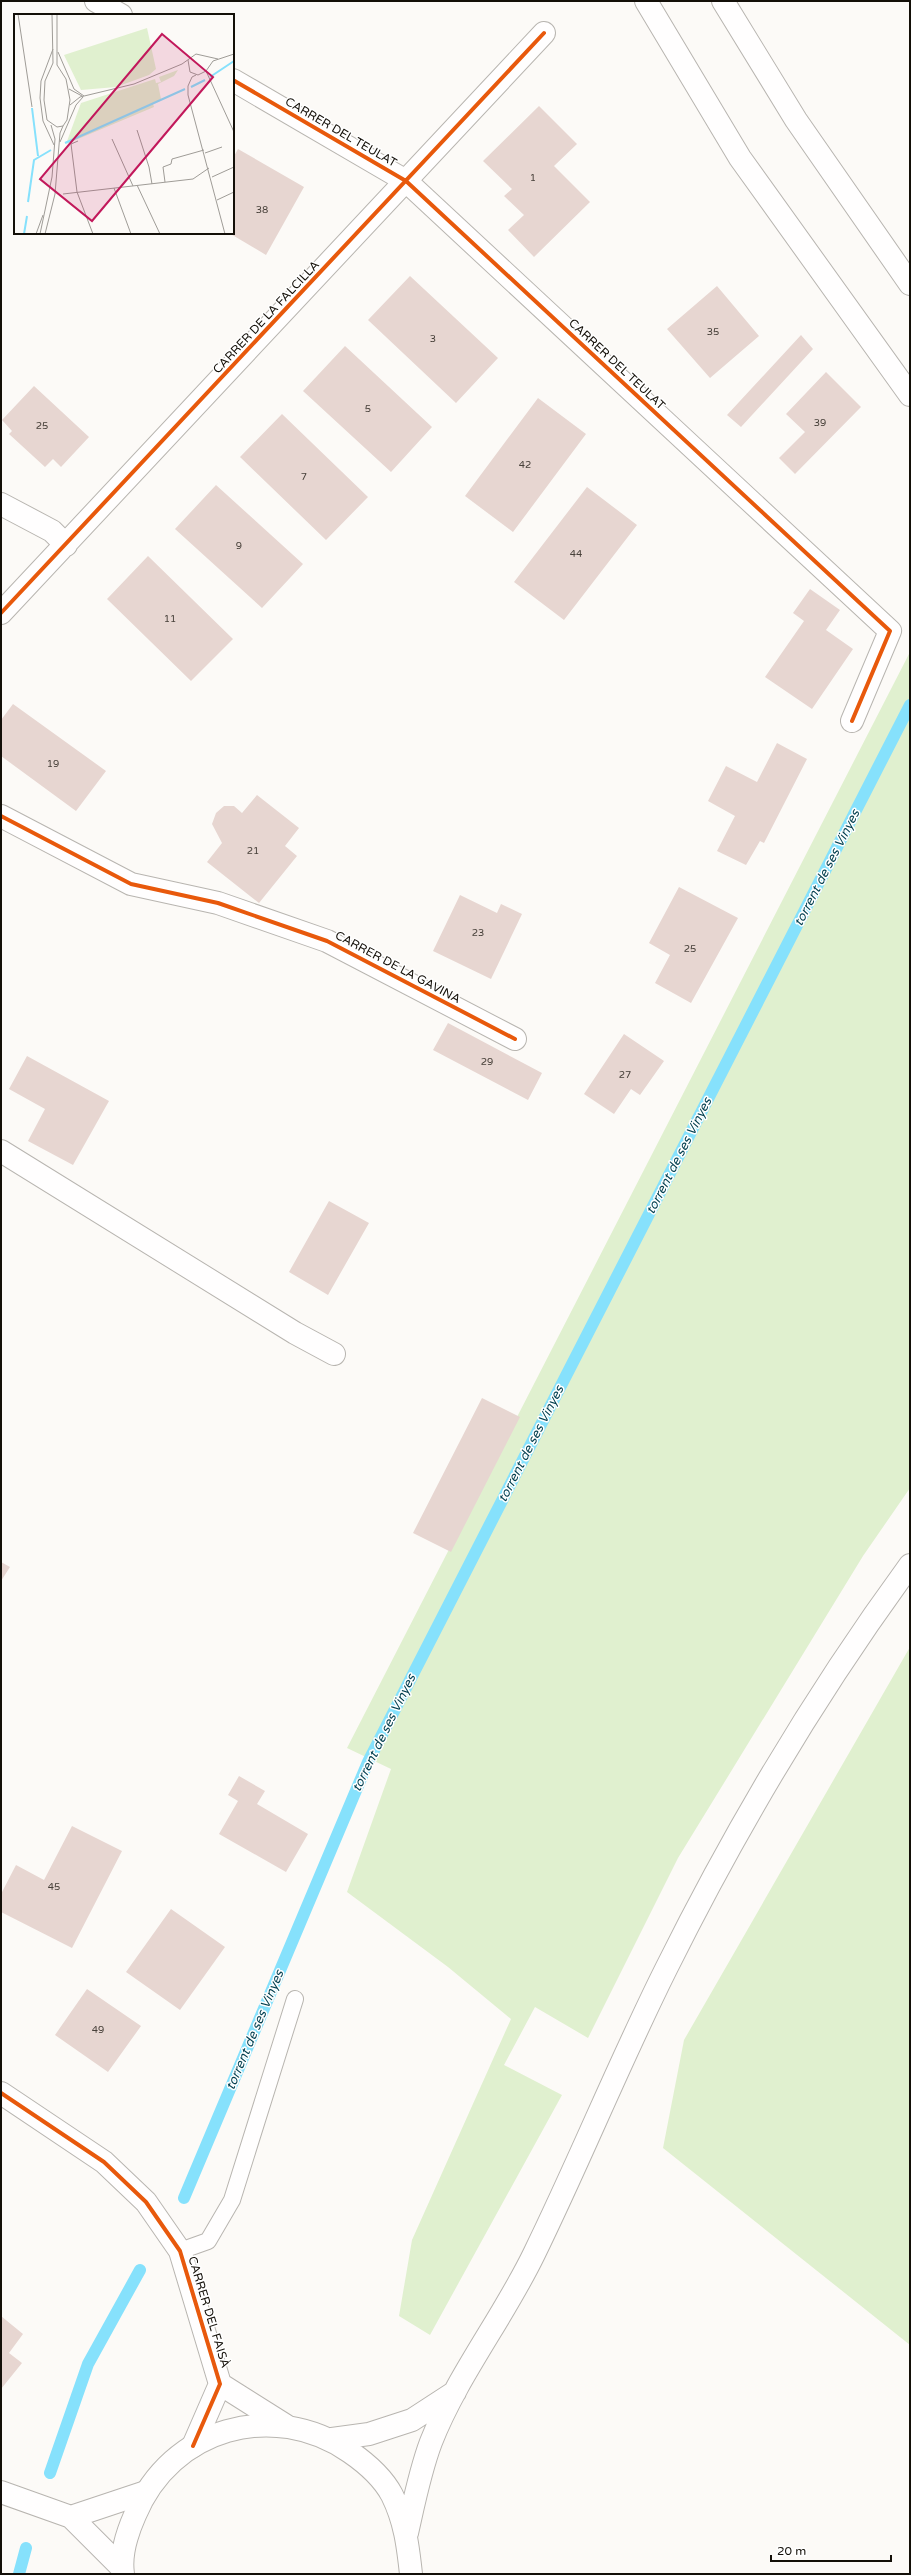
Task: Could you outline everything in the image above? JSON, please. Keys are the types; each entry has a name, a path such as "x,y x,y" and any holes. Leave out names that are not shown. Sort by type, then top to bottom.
{"main road":[{"path":"96,1 119,14"},
{"path":"646,1 740,158 910,395"},
{"path":"723,1 796,120 910,284"},
{"name":"CARRER DE LA FALCILLA","path":"1,613 544,33"},
{"name":"CARRER DEL TEULAT","path":"234,81 406,181 890,631 852,721"},
{"path":"1,504 52,531 66,545"},
{"name":"CARRER DE LA GAVINA","path":"1,816 131,884 218,903 327,941 515,1040"},
{"path":"1,1151 295,1333 334,1354"},
{"path":"407,2533 418,2485 432,2442 455,2392 533,2256 599,2109 666,1968 753,1805 854,1641 910,1565"},
{"name":"CARRER DEL FAISÀ","path":"1,2093 104,2162 146,2202 180,2251 220,2384 193,2446"},
{"name":"CARRER DEL FAISÀ","path":"220,2384 285,2425"},
{"path":"332,2440 369,2434 412,2420 455,2392"},
{"path":"123,2571 127,2534 146,2492 167,2465 199,2441 235,2428 285,2425 332,2440 365,2462 392,2494 407,2533 411,2574"},
{"path":"1,2492 71,2517 123,2571"},
{"path":"71,2517 146,2492"}],"lane":[{"path":"180,2251 208,2241 232,2200 295,1999"}],"green space":[{"path":"910,652 910,1488 863,1556 678,1858 588,2038 535,2007 504,2065 562,2095 430,2335 399,2316 412,2240 511,2019 448,1967 347,1892 391,1769 347,1748"},
{"path":"910,1647 910,2345 663,2148 684,2040"}],"building":[{"path":"539,106 577,144 554,166 590,202 534,257 508,230 524,215 504,196 512,189 483,161"},
{"path":"238,149 304,187 266,255 231,234 234,234 234,156"},
{"path":"410,276 498,358 456,403 368,320"},
{"path":"717,286 759,336 710,378 667,329"},
{"path":"801,335 813,349 741,427 727,415"},
{"path":"345,346 432,427 391,472 303,391"},
{"path":"826,372 861,407 795,474 779,458 805,432 786,414"},
{"path":"34,386 89,437 61,467 53,459 45,467 9,434 12,431 2,420"},
{"path":"538,398 586,434 513,532 465,496"},
{"path":"282,414 368,497 326,540 240,457"},
{"path":"216,485 303,564 262,608 175,529"},
{"path":"587,487 637,525 564,620 514,582"},
{"path":"148,556 233,639 191,681 107,599"},
{"path":"810,589 840,610 826,630 853,649 812,709 765,677 804,621 793,613"},
{"path":"13,704 106,771 76,811 1,756 1,720"},
{"path":"777,743 807,759 764,843 760,841 746,865 717,851 735,816 708,801 726,766 757,782"},
{"path":"257,795 299,828 285,846 297,856 259,903 207,862 222,843 212,824 216,813 224,806 234,806 242,813"},
{"path":"679,887 738,918 691,1003 655,983 670,955 649,943"},
{"path":"460,895 497,913 501,904 522,914 491,979 433,951"},
{"path":"448,1023 542,1073 528,1100 433,1050"},
{"path":"624,1034 664,1061 640,1095 631,1089 614,1114 584,1094"},
{"path":"27,1056 109,1101 73,1165 28,1141 45,1109 9,1089"},
{"path":"329,1201 369,1223 328,1295 289,1272"},
{"path":"482,1398 520,1417 451,1552 413,1533"},
{"path":"1,1562 10,1567 1,1581"},
{"path":"239,1776 265,1791 257,1804 308,1834 286,1872 219,1834 238,1801 228,1795"},
{"path":"72,1826 122,1851 72,1948 1,1912 1,1894 16,1865 44,1880"},
{"path":"171,1909 225,1947 180,2010 126,1972"},
{"path":"87,1989 141,2026 108,2072 55,2035"},
{"path":"1,2316 23,2334 9,2353 22,2363 1,2389"}],"waterway":[{"name":"torrent de ses Vinyes","path":"184,2198 368,1762 910,705"},
{"name":"torrent de ses Vinyes","path":"50,2473 88,2364 140,2270"},
{"name":"torrent de ses Vinyes","path":"19,2574 26,2548"}],"cycle path":[{"path":"1,613 544,33"},
{"path":"234,81 406,181 890,631 852,721"},
{"path":"1,816 131,884 218,903 327,941 515,1039"},
{"path":"1,2093 104,2162 146,2202 180,2251 220,2384 193,2446"}]}
